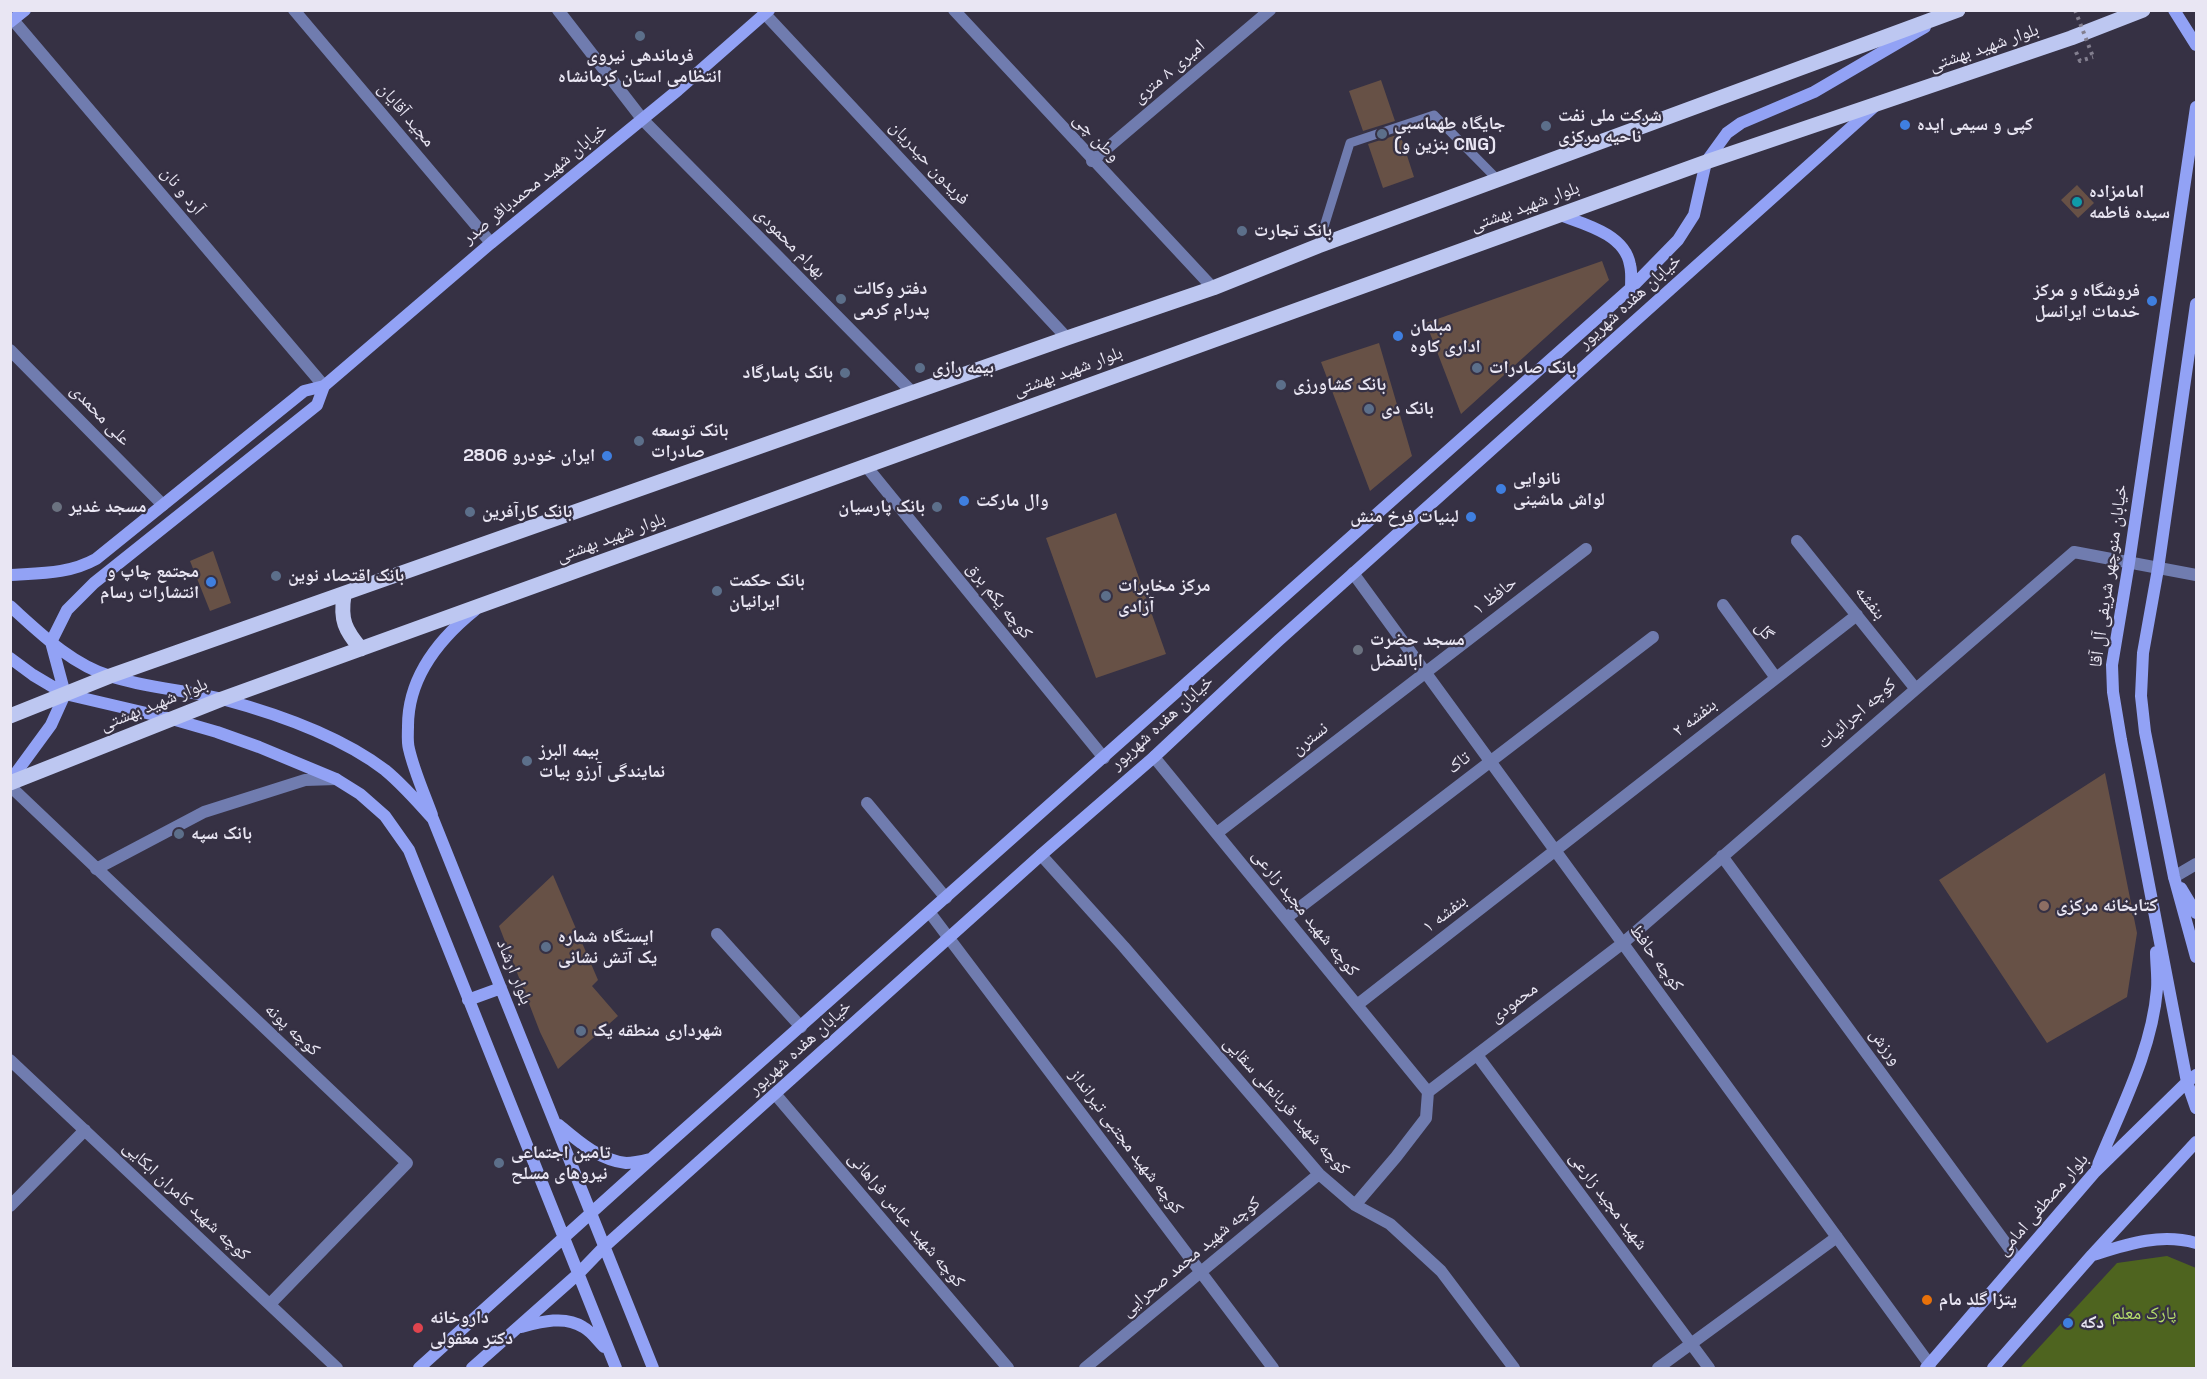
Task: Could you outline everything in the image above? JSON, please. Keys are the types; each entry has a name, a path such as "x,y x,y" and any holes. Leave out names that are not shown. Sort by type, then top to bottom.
{"main road":[{"path":"12,21 25,10"},
{"name":"بلوار شهید بهشتی","path":"10,783 222,699 1706,162 2071,38 2143,10"},
{"path":"2174,10 2196,45"},
{"name":"خیابان شهید محمدباقر صدر","path":"10,575 63,572 82,567 96,558 304,391 324,386 491,243 643,120 767,12"},
{"path":"1706,162 1727,133 1741,123 1814,92 1952,13"},
{"name":"بلوار شهید بهشتی","path":"10,716 110,676 1213,288 1318,246 1952,13"},
{"name":"خیابان هفده شهریور","path":"472,1368 1041,855 1154,757 1353,573 1876,105"},
{"name":"خیابان منوچهر شریفی آل آقا","path":"2196,107 2130,563 2112,665 2113,692 2154,909 2192,1079 2196,1107"},
{"name":"خیابان هفده شهریور","path":"419,1368 1631,288 1678,240 1694,216 1706,162"},
{"path":"1560,215 1603,231 1620,246 1630,263 1631,288"},
{"path":"2196,304 2158,569 2143,653 2141,696 2145,732 2174,877 2196,957"},
{"name":"خیابان شهید محمدباقر صدر","path":"51,642 67,610 94,584 317,405 324,386"},
{"path":"344,595 342,609 344,623 361,649"},
{"name":"بلوار ارشاد","path":"10,606 51,642 84,664 110,676 222,699 279,717 336,741 386,771 433,819 557,1123 653,1368"},
{"path":"433,819 408,747 408,720 412,692 428,658 452,628 479,606"},
{"path":"10,783 51,725 64,694 51,642"},
{"path":"10,658 64,694 172,719 259,747 336,779 360,794 384,816 409,850 616,1368"},
{"path":"2174,877 2196,912"},
{"path":"2094,1173 2149,1035 2157,988 2154,909"},
{"path":"468,1000 501,988"},
{"name":"بلوار مصطفی امامی","path":"1928,1367 2094,1173 2192,1079"},
{"path":"557,1123 585,1147 607,1158 627,1163 651,1159"},
{"path":"1993,1368 2092,1255 2196,1142"},
{"path":"2092,1255 2136,1242 2165,1238 2196,1243"},
{"path":"517,1328 542,1322 568,1321 583,1327 609,1351"}],"street":[{"name":"مجید آقایان","path":"294,10 491,243"},
{"name":"بهرام محمودی","path":"558,10 643,120 912,393"},
{"name":"وطن چی","path":"954,10 1092,161 1213,288"},
{"name":"امیری ۸ متری","path":"1092,161 1270,10"},
{"name":"فریدون حیدریان","path":"767,12 1066,338"},
{"name":"آرد و نان","path":"12,21 324,386"},
{"name":"علی محمدی","path":"10,350 163,505"},
{"name":"کوچه یکم برق","path":"866,466 1104,758"},
{"name":"بنفشه","path":"1797,541 1915,688"},
{"name":"حافظ ۱","path":"1425,672 1586,549"},
{"name":"کوچه اجرائیات","path":"1623,943 2074,552 2130,563"},
{"path":"2130,563 2196,575"},
{"name":"کوچه حافظ","path":"1353,573 1837,1237 1928,1367"},
{"name":"گل","path":"1722,605 1776,678"},
{"name":"بنفشه ۲","path":"1555,850 1857,615"},
{"name":"تاک","path":"1286,918 1653,637"},
{"name":"نسترن","path":"1217,833 1425,672"},
{"name":"کوچه شهید مجید زارعی","path":"1154,757 1428,1092"},
{"path":"96,869 204,812 305,780 336,779"},
{"name":"کوچه پونه","path":"10,783 96,869 407,1163 270,1305"},
{"path":"867,803 946,898"},
{"name":"بنفشه ۱","path":"1357,1005 1555,850"},
{"name":"کوچه شهید قربانعلی سقایی","path":"1041,855 1124,947 1319,1174 1355,1205 1390,1224 1442,1271 1514,1368"},
{"name":"ورزش","path":"1722,856 2018,1260"},
{"path":"2174,877 2196,864"},
{"name":"کوچه شهید مجتبی تیرانداز","path":"930,913 1273,1368"},
{"path":"717,934 801,1027"},
{"name":"محمودی","path":"1428,1092 1623,943"},
{"name":"شهید مجید زارعی","path":"1477,1055 1709,1368"},
{"name":"کوچه شهید کامران ابکایی","path":"10,1060 337,1368"},
{"path":"1355,1205 1426,1118 1428,1092"},
{"name":"کوچه شهید عباس فراهانی","path":"776,1095 1008,1368"},
{"path":"10,1206 85,1130"},
{"name":"کوچه شهید محمد صحرایی","path":"1085,1368 1319,1174"},
{"path":"1658,1368 1837,1237"}],"lane":[{"path":"1318,246 1350,143 1434,114 1498,180"}],"path":[{"path":"2075,10 2093,57 2080,61"}],"green space":[{"name":"پارک معلم","path":"2167,1256 2196,1268 2196,1368 2020,1368 2117,1263"}],"building":[{"path":"1381,80 1395,121 1363,131 1349,91"},
{"path":"1400,134 1414,177 1383,188 1368,144"},
{"name":"امامزاده سیده فاطمه","path":"2077,185 2094,203 2078,218 2061,200"},
{"name":"بانک صادرات","path":"1602,261 1609,280 1461,414 1426,323"},
{"name":"بانک دی","path":"1379,343 1412,456 1370,491 1321,362"},
{"name":"مرکز مخابرات آزادی","path":"1116,513 1166,654 1096,678 1046,538"},
{"name":"مجتمع چاپ و انتشارات رسام","path":"213,551 231,603 210,611 190,561"},
{"name":"کتابخانه مرکزی","path":"2105,773 2137,933 2127,997 2047,1043 1939,880"},
{"name":"ایستگاه شماره یک آتش نشانی","path":"553,875 598,980 592,986 618,1016 558,1069 540,1032 499,926"}],"place":[{"name":"فرماندهی نیروی انتظامی استان کرمانشاه","path":"640,36"},
{"name":"کپی و سیمی ایده","path":"1905,125"},
{"name":"شرکت ملی نفت ناحیه مرکزی","path":"1546,126"},
{"name":"جایگاه طهماسبی (بنزین و CNG)","path":"1382,134"},
{"name":"امامزاده سیده فاطمه","path":"2077,202"},
{"name":"بانک تجارت","path":"1242,231"},
{"name":"دفتر وکالت پدرام کرمی","path":"841,299"},
{"name":"فروشگاه و مرکز خدمات ایرانسل","path":"2152,301"},
{"name":"مبلمان اداری کاوه","path":"1398,336"},
{"name":"بیمه رازی","path":"920,368"},
{"name":"بانک صادرات","path":"1477,368"},
{"name":"بانک پاسارگاد","path":"845,373"},
{"name":"بانک کشاورزی","path":"1281,385"},
{"name":"بانک دی","path":"1369,409"},
{"name":"بانک توسعه صادرات","path":"639,441"},
{"name":"ایران خودرو 2806","path":"607,456"},
{"name":"نانوایی لواش ماشینی","path":"1501,489"},
{"name":"وال مارکت","path":"964,501"},
{"name":"مسجد غدیر","path":"57,507"},
{"name":"بانک پارسیان","path":"937,507"},
{"name":"بانک کارآفرین","path":"470,512"},
{"name":"لبنیات فرخ منش","path":"1471,517"},
{"name":"بانک اقتصاد نوین","path":"276,576"},
{"name":"مجتمع چاپ و انتشارات رسام","path":"211,582"},
{"name":"بانک حکمت ایرانیان","path":"717,591"},
{"name":"مرکز مخابرات آزادی","path":"1106,596"},
{"name":"مسجد حضرت ابالفضل","path":"1358,650"},
{"name":"بیمه البرز نمایندگی آرزو بیات","path":"527,761"},
{"name":"بانک سپه","path":"179,834"},
{"name":"کتابخانه مرکزی","path":"2044,906"},
{"name":"ایستگاه شماره یک آتش نشانی","path":"546,947"},
{"name":"شهرداری منطقه یک","path":"581,1031"},
{"name":"تامین اجتماعی نیروهای مسلح","path":"499,1163"},
{"name":"یتزا گلد مام","path":"1927,1300"},
{"name":"دکه","path":"2068,1323"},
{"name":"داروخانه دکتر معقولی","path":"418,1328"}]}
